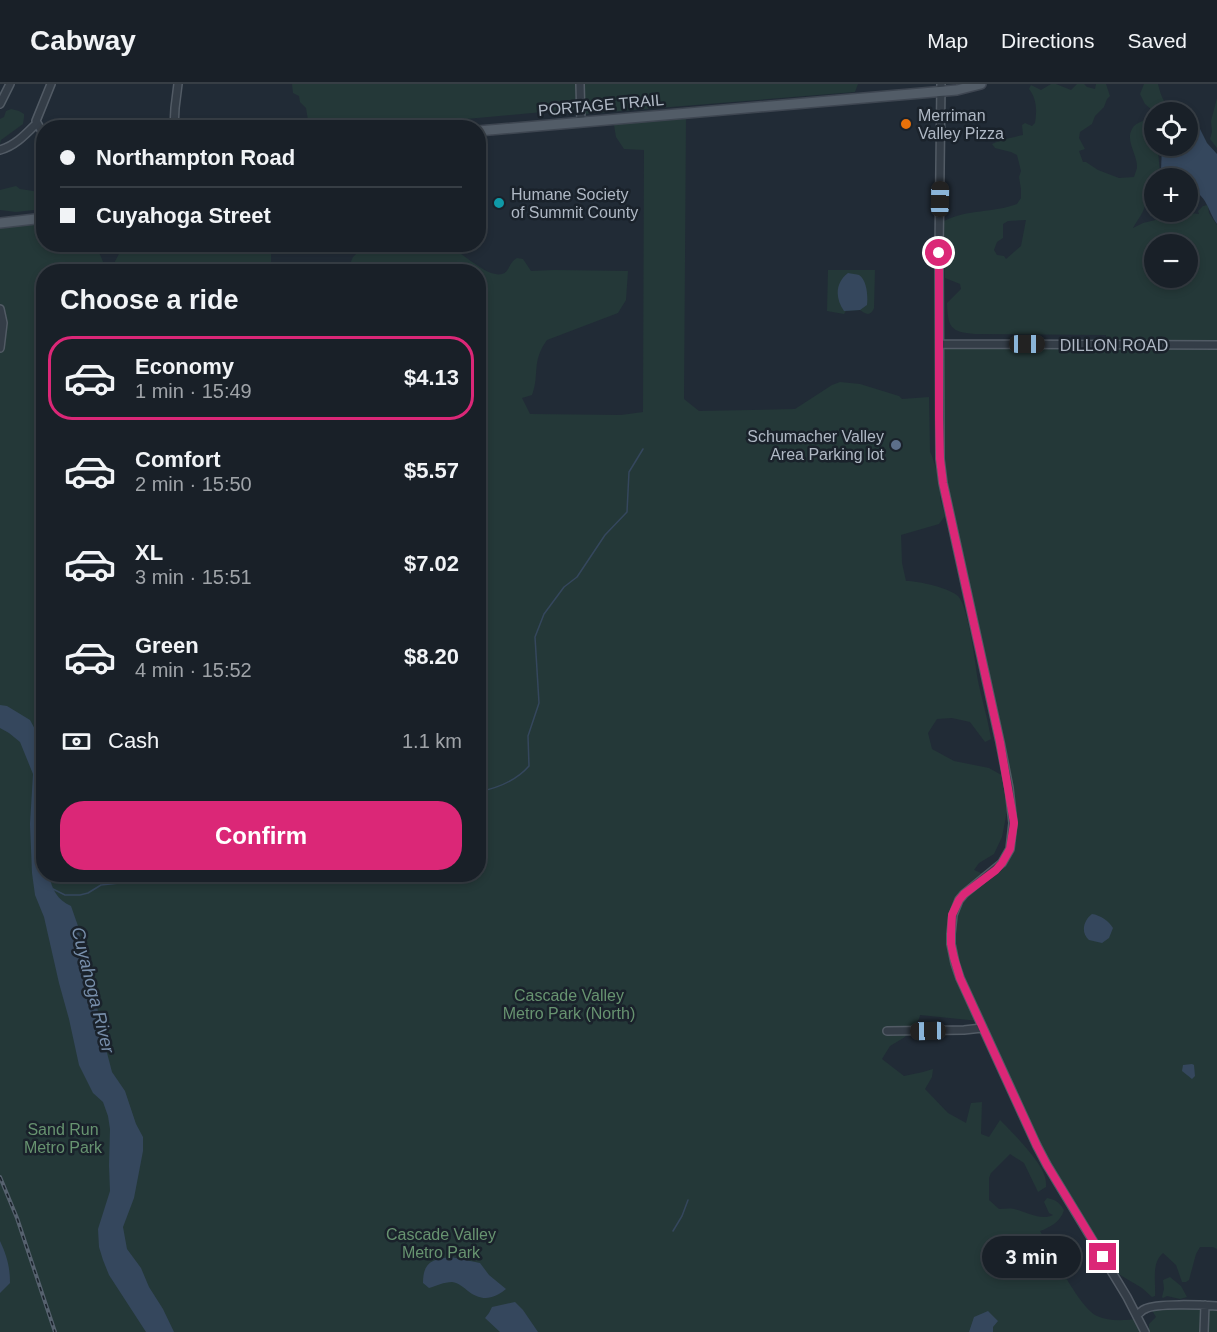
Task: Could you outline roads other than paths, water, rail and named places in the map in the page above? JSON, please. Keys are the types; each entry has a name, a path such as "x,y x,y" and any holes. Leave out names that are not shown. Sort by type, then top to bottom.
{"main road":[{"name":"PORTAGE TRAIL","path":"486,130 941,88 957,90 981,84"},
{"path":"0,223 36,219"}],"street":[{"path":"0,104 10,84"},
{"path":"0,150 20,139 36,124 38,112 51,84"},
{"path":"174,120 178,84"},
{"path":"580,84 581,122"},
{"path":"941,88 940,462 1000,742 1014,823 1010,849 1002,863 964,894 955,907 951,922 951,944 960,978 1047,1165 1145,1332"},
{"path":"0,309 3,327 0,348"},
{"name":"DILLON ROAD","path":"940,344 1217,345"},
{"path":"887,1031 982,1028"},
{"path":"1204,1332 1205,1305"},
{"path":"1137,1315 1150,1307 1217,1306"}],"water":[{"path":"1198,125 1207,143 1217,154 1217,224 1198,193 1198,168 1161,168 1162,156 1198,156"},
{"path":"848,273 859,275 865,284 867,305 860,310 844,311 839,301 839,286"},
{"name":"Cuyahoga River","path":"0,705 7,706 30,720 36,731 36,882 52,882 59,897 71,906 78,926 84,958 94,984 100,1026 112,1072 125,1091 143,1137 143,1151 134,1198 123,1227 127,1249 141,1268 174,1332 146,1332 109,1275 99,1247 98,1229 110,1191 108,1116 103,1102 93,1093 79,1065 44,917 35,895 30,824 33,774 20,742 0,728"},
{"path":"1092,914 1104,919 1113,928 1109,938 1102,943 1086,937 1085,923"},
{"path":"1192,1064 1195,1076 1192,1079 1182,1071 1183,1065"},
{"path":"0,1241 8,1262 10,1283 0,1293"},
{"path":"451,1257 480,1263 489,1275 506,1289 492,1297 483,1298 452,1282 429,1288 423,1283 425,1270 430,1263"},
{"path":"515,1302 538,1332 500,1332 485,1318 492,1307"},
{"path":"988,1311 998,1321 993,1327 993,1332 969,1332 974,1317"}],"waterway":[{"path":"486,790 506,783 529,766 528,736 539,703 535,637 544,614 564,587 577,577 605,535 627,512 629,472 643,449"},
{"path":"53,889 65,895 80,895 101,885 129,882"},
{"path":"673,1231 688,1200"}],"railway":[{"path":"0,1177 17,1218 55,1332"}],"place":[{"name":"Merriman Valley Pizza","path":"906,124"},
{"name":"Humane Society of Summit County","path":"499,203"},
{"name":"Schumacher Valley Area Parking lot","path":"896,445"}],"park label":[{"name":"Cascade Valley Metro Park (North)","path":"569,1004"},
{"name":"Sand Run Metro Park","path":"63,1138"},
{"name":"Cascade Valley Metro Park","path":"441,1243"}]}
